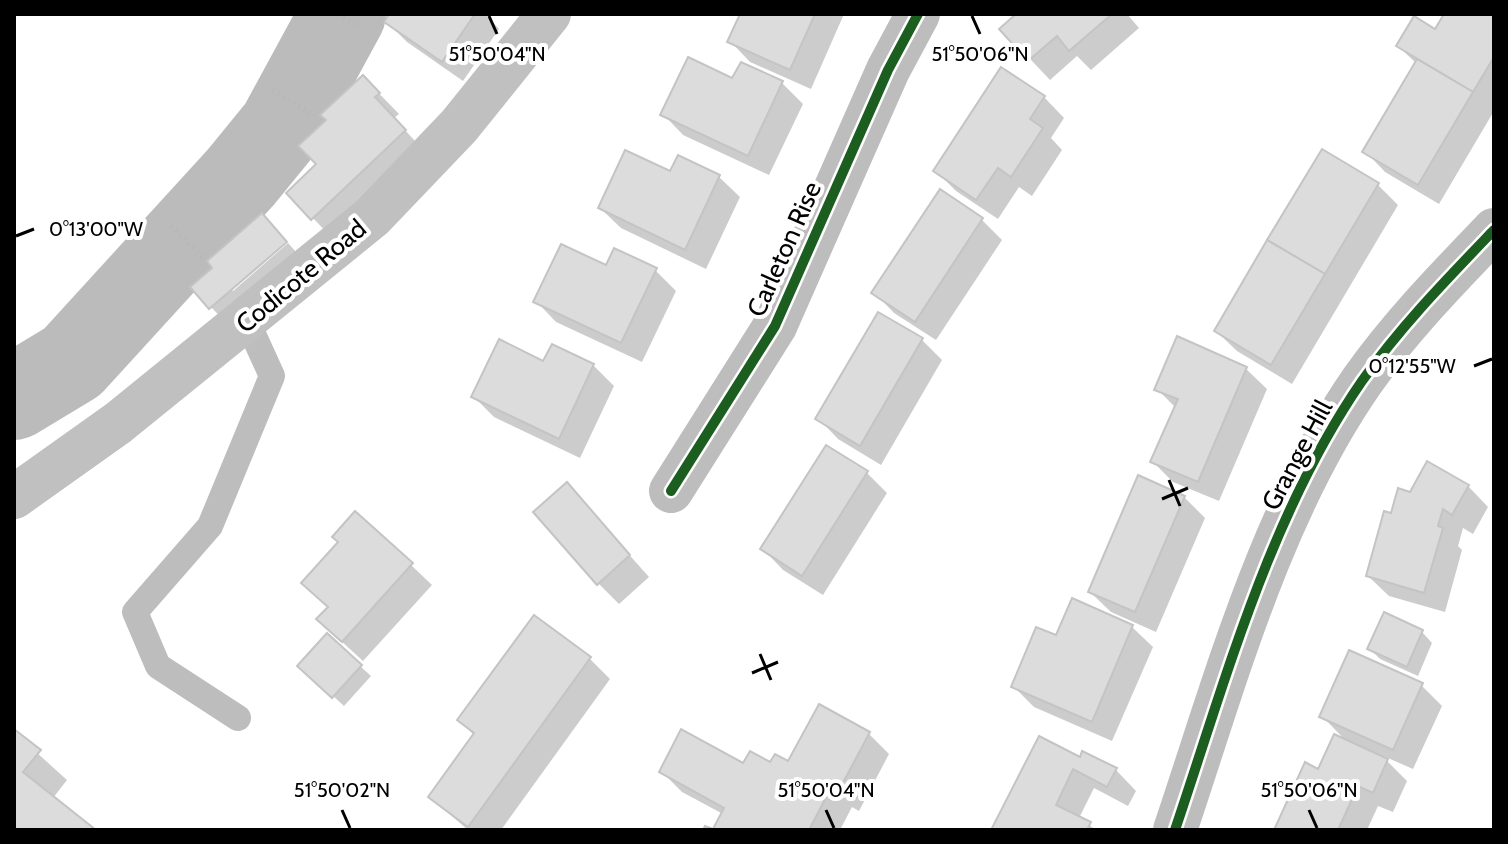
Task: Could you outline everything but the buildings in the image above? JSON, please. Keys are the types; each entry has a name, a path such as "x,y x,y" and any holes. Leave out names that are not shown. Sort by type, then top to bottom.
{"main road":[{"name":"Codicote Road","path":"14,497 106,433 372,217 477,105 549,14"}],"street":[{"name":"Carleton Rise","path":"671,491 775,326 888,70 918,14"},
{"name":"Grange Hill","path":"1175,830 1277,540 1321,451 1361,384 1406,321 1494,230"}],"lane":[{"path":"238,718 158,666 135,612 210,526 272,376 247,321"}],"path":[{"path":"338,14 359,27"},
{"path":"273,90 311,114"},
{"path":"171,226 205,260"}],"waterway":[{"path":"14,397 72,362 241,177 281,128 343,14"}],"cycle path":[{"path":"671,491 775,326 888,70 918,14"},
{"path":"1175,830 1253,599 1301,486 1362,381 1392,341 1494,230"}]}
